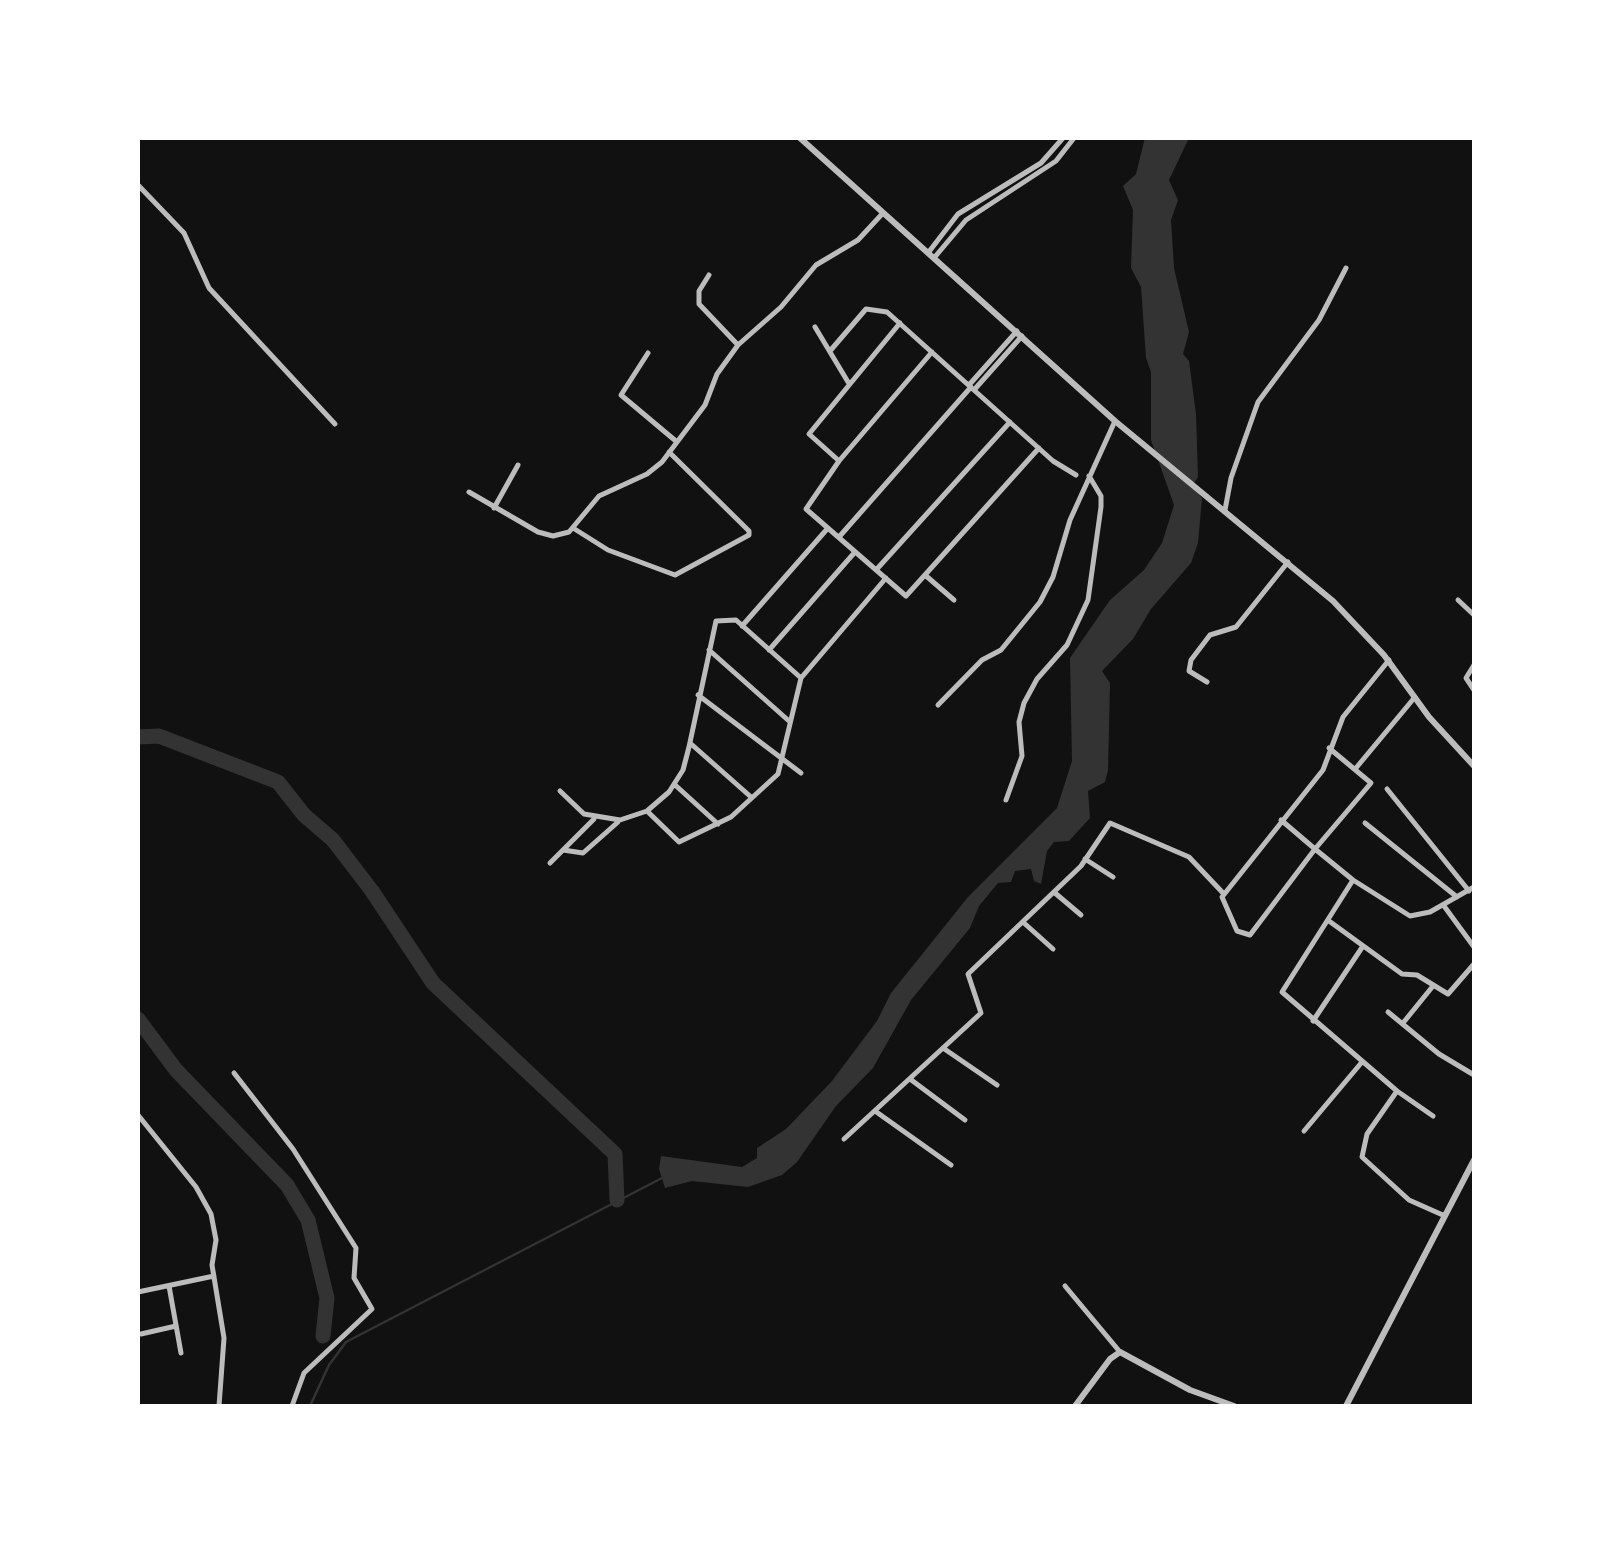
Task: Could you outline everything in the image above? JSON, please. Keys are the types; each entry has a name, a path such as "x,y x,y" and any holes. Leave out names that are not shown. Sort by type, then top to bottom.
{"street":[{"path":"800,138 1115,422 1288,562 1388,660 1474,763"},
{"path":"931,255 958,214 1041,162 1063,138"},
{"path":"931,255 966,220 1056,161 1074,138"},
{"path":"138,185 184,234 202,280 334,424"},
{"path":"469,492 546,534 563,535 599,496 646,474 669,452 708,400 717,374 738,344 781,307 816,265 858,240 883,213"},
{"path":"1225,510 1230,478 1258,402 1310,333 1346,268"},
{"path":"708,275 699,292 700,304 738,344"},
{"path":"830,351 866,309 887,312 1039,448 1076,475"},
{"path":"839,460 810,434 848,382 900,323"},
{"path":"816,327 848,382"},
{"path":"839,538 1019,334"},
{"path":"932,352 839,460 806,509 906,596 1039,448"},
{"path":"648,353 621,395 677,442"},
{"path":"876,570 1010,422"},
{"path":"938,706 982,660 1001,650 1040,602 1089,476 1115,422"},
{"path":"573,528 608,550 674,575 749,535 669,452"},
{"path":"494,508 518,466"},
{"path":"1006,800 1022,756 1019,722 1024,702 1037,679 1067,646 1088,600 1101,507 1101,496 1089,476"},
{"path":"742,626 828,528"},
{"path":"769,650 855,552"},
{"path":"1207,682 1189,671 1191,660 1210,635 1236,627 1288,562"},
{"path":"926,574 954,600"},
{"path":"647,811 680,842 732,817 778,774 801,678 886,578"},
{"path":"1458,600 1472,613"},
{"path":"1472,613 1474,604"},
{"path":"560,791 584,814 620,820 647,811 674,784 690,743 716,621 736,620 801,678"},
{"path":"708,650 789,721"},
{"path":"1222,893 1323,770 1343,717 1388,660"},
{"path":"1474,666 1466,679 1474,690"},
{"path":"698,694 783,763 801,773"},
{"path":"1356,768 1415,697"},
{"path":"690,743 751,797"},
{"path":"844,1139 981,1014 968,974 1055,893 1085,860 1110,822 1189,857 1222,893 1237,931 1248,936 1371,782 1329,748"},
{"path":"674,784 718,824"},
{"path":"1281,820 1354,880 1410,916 1444,906 1472,889 1387,789"},
{"path":"550,863 595,818"},
{"path":"563,850 584,853 620,820"},
{"path":"1365,823 1457,897"},
{"path":"1085,860 1114,877"},
{"path":"1354,880 1282,989 1288,1001 1313,1022 1396,1091 1434,1116"},
{"path":"1055,893 1081,915"},
{"path":"1444,906 1474,947"},
{"path":"1330,921 1402,974 1417,975 1450,994 1474,964"},
{"path":"1024,923 1053,949"},
{"path":"1313,1022 1363,946"},
{"path":"1403,1023 1434,986"},
{"path":"1388,1012 1474,1076"},
{"path":"944,1048 997,1085"},
{"path":"1304,1131 1362,1062"},
{"path":"234,1073 293,1149 356,1248 354,1278 372,1309 304,1373 292,1406"},
{"path":"910,1079 965,1120"},
{"path":"1396,1091 1367,1134 1362,1150 1365,1162 1409,1200 1445,1216"},
{"path":"875,1111 951,1164"},
{"path":"138,1115 206,1204 215,1228 214,1276 224,1338 219,1406"},
{"path":"1346,1406 1474,1160"},
{"path":"138,1292 214,1276"},
{"path":"169,1286 181,1352"},
{"path":"1065,1286 1120,1352 1190,1390 1234,1406"},
{"path":"141,1334 176,1326"},
{"path":"1074,1406 1110,1359 1120,1352"}],"shaded area":[{"path":"1145,138 1189,138 1169,180 1178,200 1171,220 1174,268 1189,332 1183,354 1189,361 1196,414 1198,477 1192,486 1202,498 1198,543 1191,563 1151,609 1133,639 1102,671 1110,683 1108,770 1105,782 1088,791 1090,818 1069,841 1054,842 1047,851 1041,884 1034,881 1031,869 1015,871 1011,882 998,883 979,906 970,928 911,1000 873,1068 836,1106 797,1162 782,1175 748,1187 692,1181 665,1188 659,1169 661,1156 742,1167 757,1158 757,1148 786,1129 832,1081 877,1021 891,993 968,897 1057,808 1072,761 1070,658 1110,600 1144,570 1162,543 1174,505 1151,440 1151,372 1146,358 1141,287 1131,268 1133,210 1123,186 1136,174"}],"waterway":[{"path":"138,737 159,736 278,782 304,815 333,840 433,983 615,1154 617,1200"},
{"path":"138,1019 176,1070 287,1185 308,1220 327,1298 323,1336"},
{"path":"310,1406 329,1365 346,1342 662,1178"}]}
